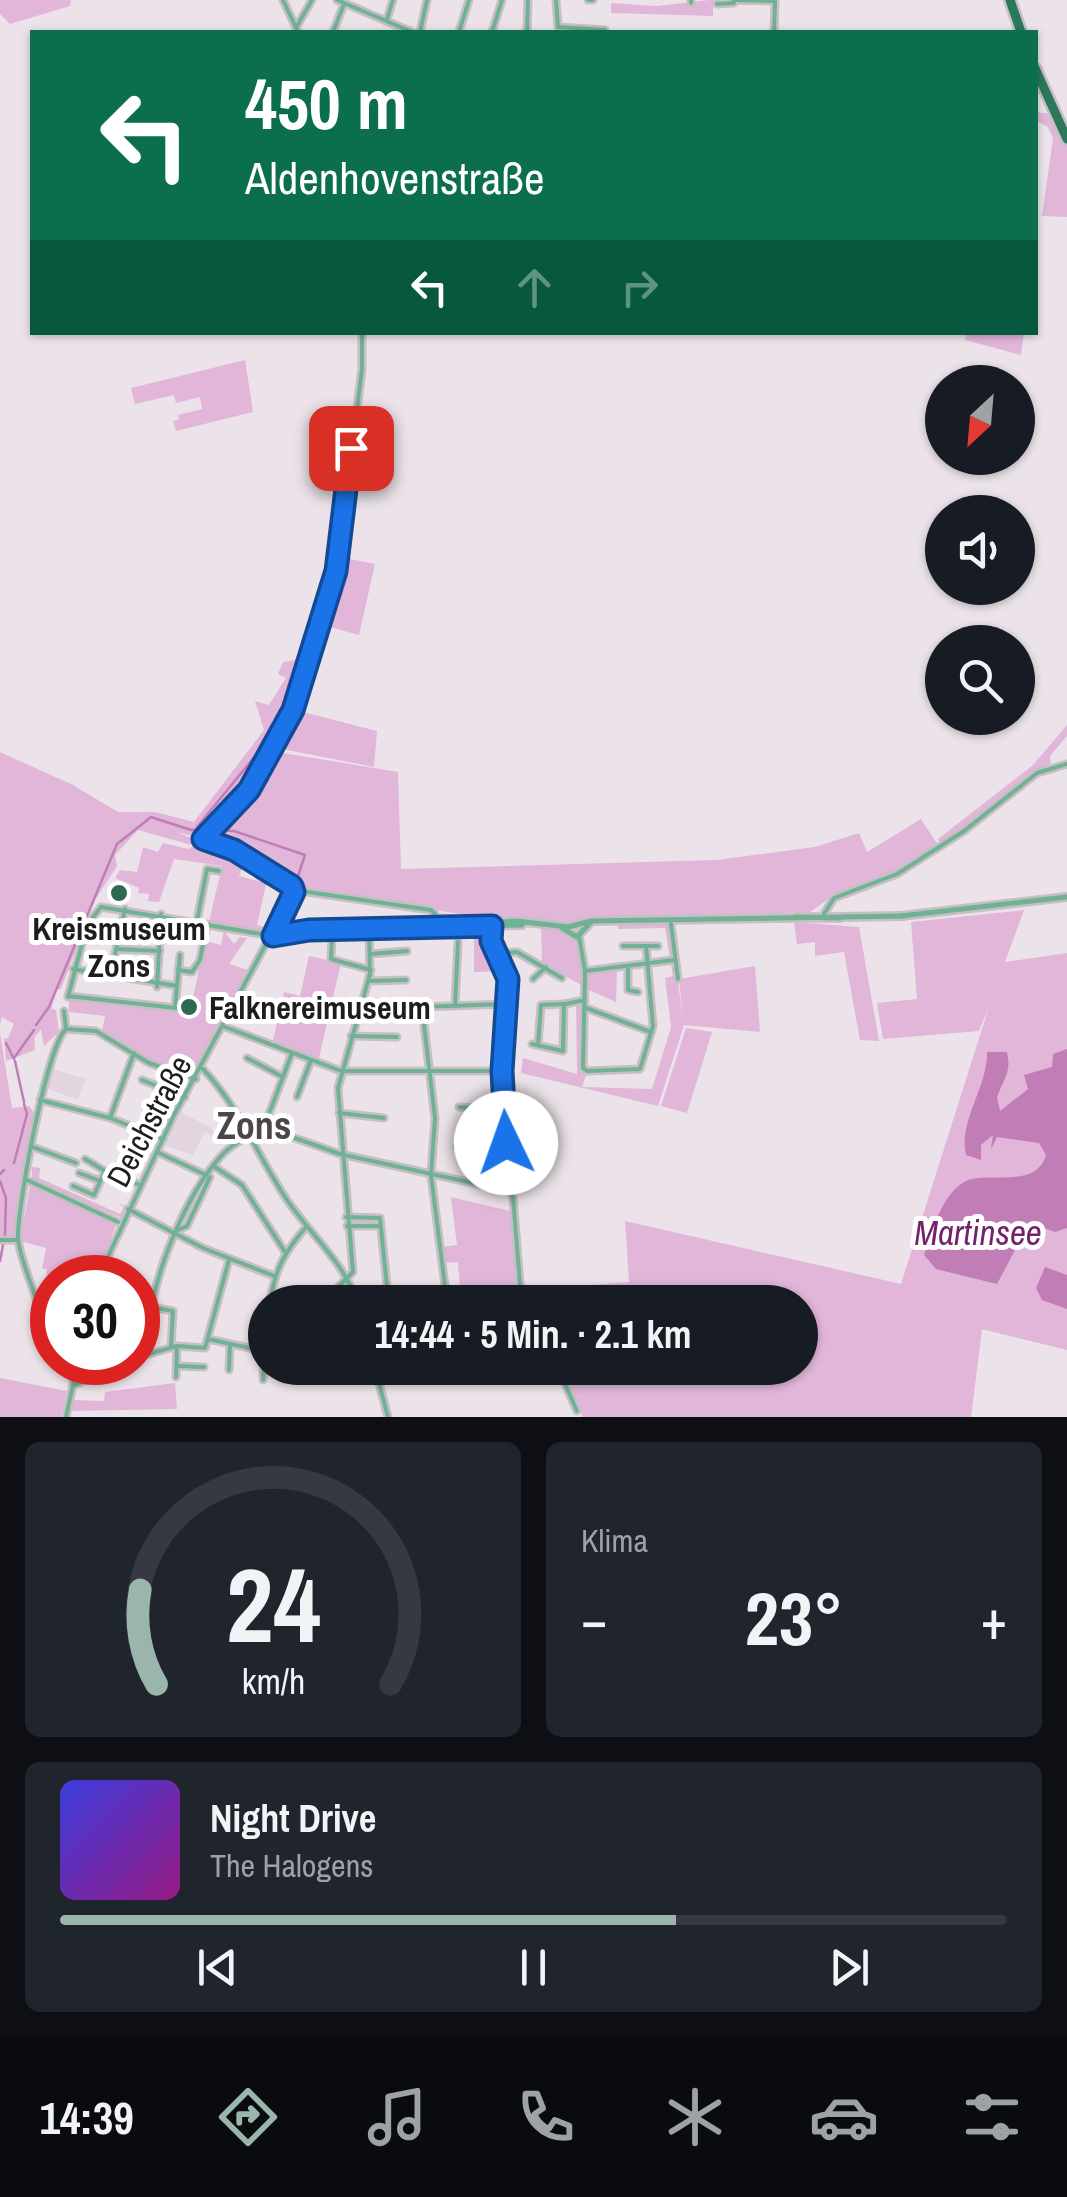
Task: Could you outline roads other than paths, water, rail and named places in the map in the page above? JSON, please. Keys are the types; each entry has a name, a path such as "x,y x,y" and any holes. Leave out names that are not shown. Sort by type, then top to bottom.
{"main road":[{"path":"1010,0 1020,30"},
{"path":"1038,75 1067,139"}],"street":[{"path":"283,0 297,30"},
{"path":"297,30 312,0"},
{"path":"337,0 408,30"},
{"path":"360,10 362,0"},
{"path":"387,20 393,0"},
{"path":"420,30 427,0"},
{"path":"460,30 469,0"},
{"path":"493,30 502,0"},
{"path":"527,30 528,0"},
{"path":"556,0 558,27 586,30"},
{"path":"717,4 776,0 774,30"},
{"path":"333,30 344,4"},
{"path":"362,335 362,369 339,553 311,659 289,719 258,776 203,836 205,841 234,850 294,890 432,910 436,914"},
{"path":"822,916 834,898 897,874 964,831 1037,773 1067,764"},
{"path":"198,921 208,869 219,871"},
{"name":"Deichstraße","path":"107,1255 156,1152 294,890"},
{"path":"579,932 597,921 903,916 1067,898"},
{"path":"30,1277 17,1240 40,1100 54,1045 66,1029 64,1010 73,969 90,918 101,907 161,914 258,936 370,928 544,924 579,932"},
{"path":"111,973 125,910"},
{"path":"157,985 161,914"},
{"path":"184,928 186,919"},
{"path":"487,926 546,921 579,932"},
{"path":"178,970 192,972 200,960 208,924"},
{"path":"670,924 678,979"},
{"path":"487,926 508,976 502,1071 507,1188 513,1197 520,1285"},
{"path":"340,1285 353,1268 340,1154 341,1071 369,981 370,928"},
{"path":"579,932 585,972 584,1069 638,1072 652,1032 646,946"},
{"path":"258,936 266,944"},
{"path":"332,938 331,958 371,970"},
{"path":"455,1006 458,942"},
{"path":"623,946 658,946"},
{"path":"116,949 160,951"},
{"path":"371,954 407,951"},
{"path":"498,953 514,951 562,978"},
{"path":"174,1008 180,955"},
{"path":"585,972 645,968 674,960"},
{"path":"533,979 546,966"},
{"path":"73,969 177,986"},
{"path":"628,969 628,990 638,992"},
{"path":"369,981 406,980"},
{"path":"68,997 185,1009"},
{"path":"570,1052 535,1044 542,1005 584,1000"},
{"path":"360,1009 506,1004"},
{"path":"563,1051 564,1004"},
{"path":"422,1008 435,1118 431,1175 444,1285"},
{"path":"584,1008 652,1032"},
{"path":"225,1027 341,1071 502,1071"},
{"path":"66,1029 96,1030 153,1065 217,1084"},
{"path":"351,1036 397,1037"},
{"path":"160,1268 177,1232 187,1226 208,1175 227,1150 264,1127 292,1053"},
{"path":"110,1118 134,1054"},
{"path":"247,1058 283,1077"},
{"path":"297,1096 311,1060"},
{"path":"202,1068 252,1135 284,1196 350,1285"},
{"path":"142,1080 185,1096"},
{"path":"40,1100 110,1118 162,1141 172,1158"},
{"path":"459,1107 504,1110"},
{"path":"338,1113 384,1118"},
{"path":"264,1127 340,1154 507,1188"},
{"path":"456,1147 506,1143"},
{"path":"33,1147 76,1163"},
{"path":"156,1152 208,1175"},
{"path":"85,1160 140,1185"},
{"path":"215,1167 242,1185 284,1252"},
{"path":"73,1186 94,1195 105,1171"},
{"path":"80,1173 100,1181"},
{"path":"28,1180 120,1223"},
{"path":"128,1209 229,1260 274,1276"},
{"path":"346,1216 378,1216 387,1285"},
{"path":"273,1285 284,1252 308,1226"},
{"path":"347,1226 380,1226"},
{"path":"0,1240 17,1240"},
{"path":"160,1349 174,1346 201,1350 208,1339 229,1260"},
{"path":"160,1308 173,1311 176,1376"},
{"path":"208,1339 248,1346"},
{"path":"229,1370 230,1344"},
{"path":"176,1366 204,1367"},
{"path":"66,1417 73,1385"},
{"path":"380,1385 388,1417"},
{"path":"566,1385 577,1411"}],"water":[{"name":"Martinsee","path":"1067,1049 1067,1228 1055,1232 1042,1227 1022,1237 997,1284 936,1269 924,1255 939,1213 951,1193 968,1180 1033,1172 1046,1155 1039,1143 997,1137 991,1149 993,1135 981,1145 981,1160 966,1155 966,1129 987,1052 1007,1052 1008,1071 997,1097 1000,1111 1028,1089 1024,1075 1052,1067 1053,1054"},
{"name":"Martinsee","path":"1045,1267 1067,1275 1067,1309 1042,1300 1036,1288"}],"waterway":[{"path":"197,827 256,755"},
{"path":"36,1025 49,1007 117,844 151,817 191,830 207,828"},
{"path":"211,830 234,831 305,855 298,876"},
{"path":"14,1058 34,1030"},
{"path":"6,1043 14,1059"},
{"path":"15,1061 24,1102"},
{"path":"14,1163 27,1114 24,1104"},
{"path":"0,1174 4,1170"},
{"path":"0,1181 6,1198 5,1235"},
{"path":"0,1261 3,1245"}],"place":[{"name":"Kreismuseum Zons","path":"119,893"},
{"name":"Falknereimuseum","path":"189,1007"}],"district":[{"name":"Zons","path":"254,1125"}]}
